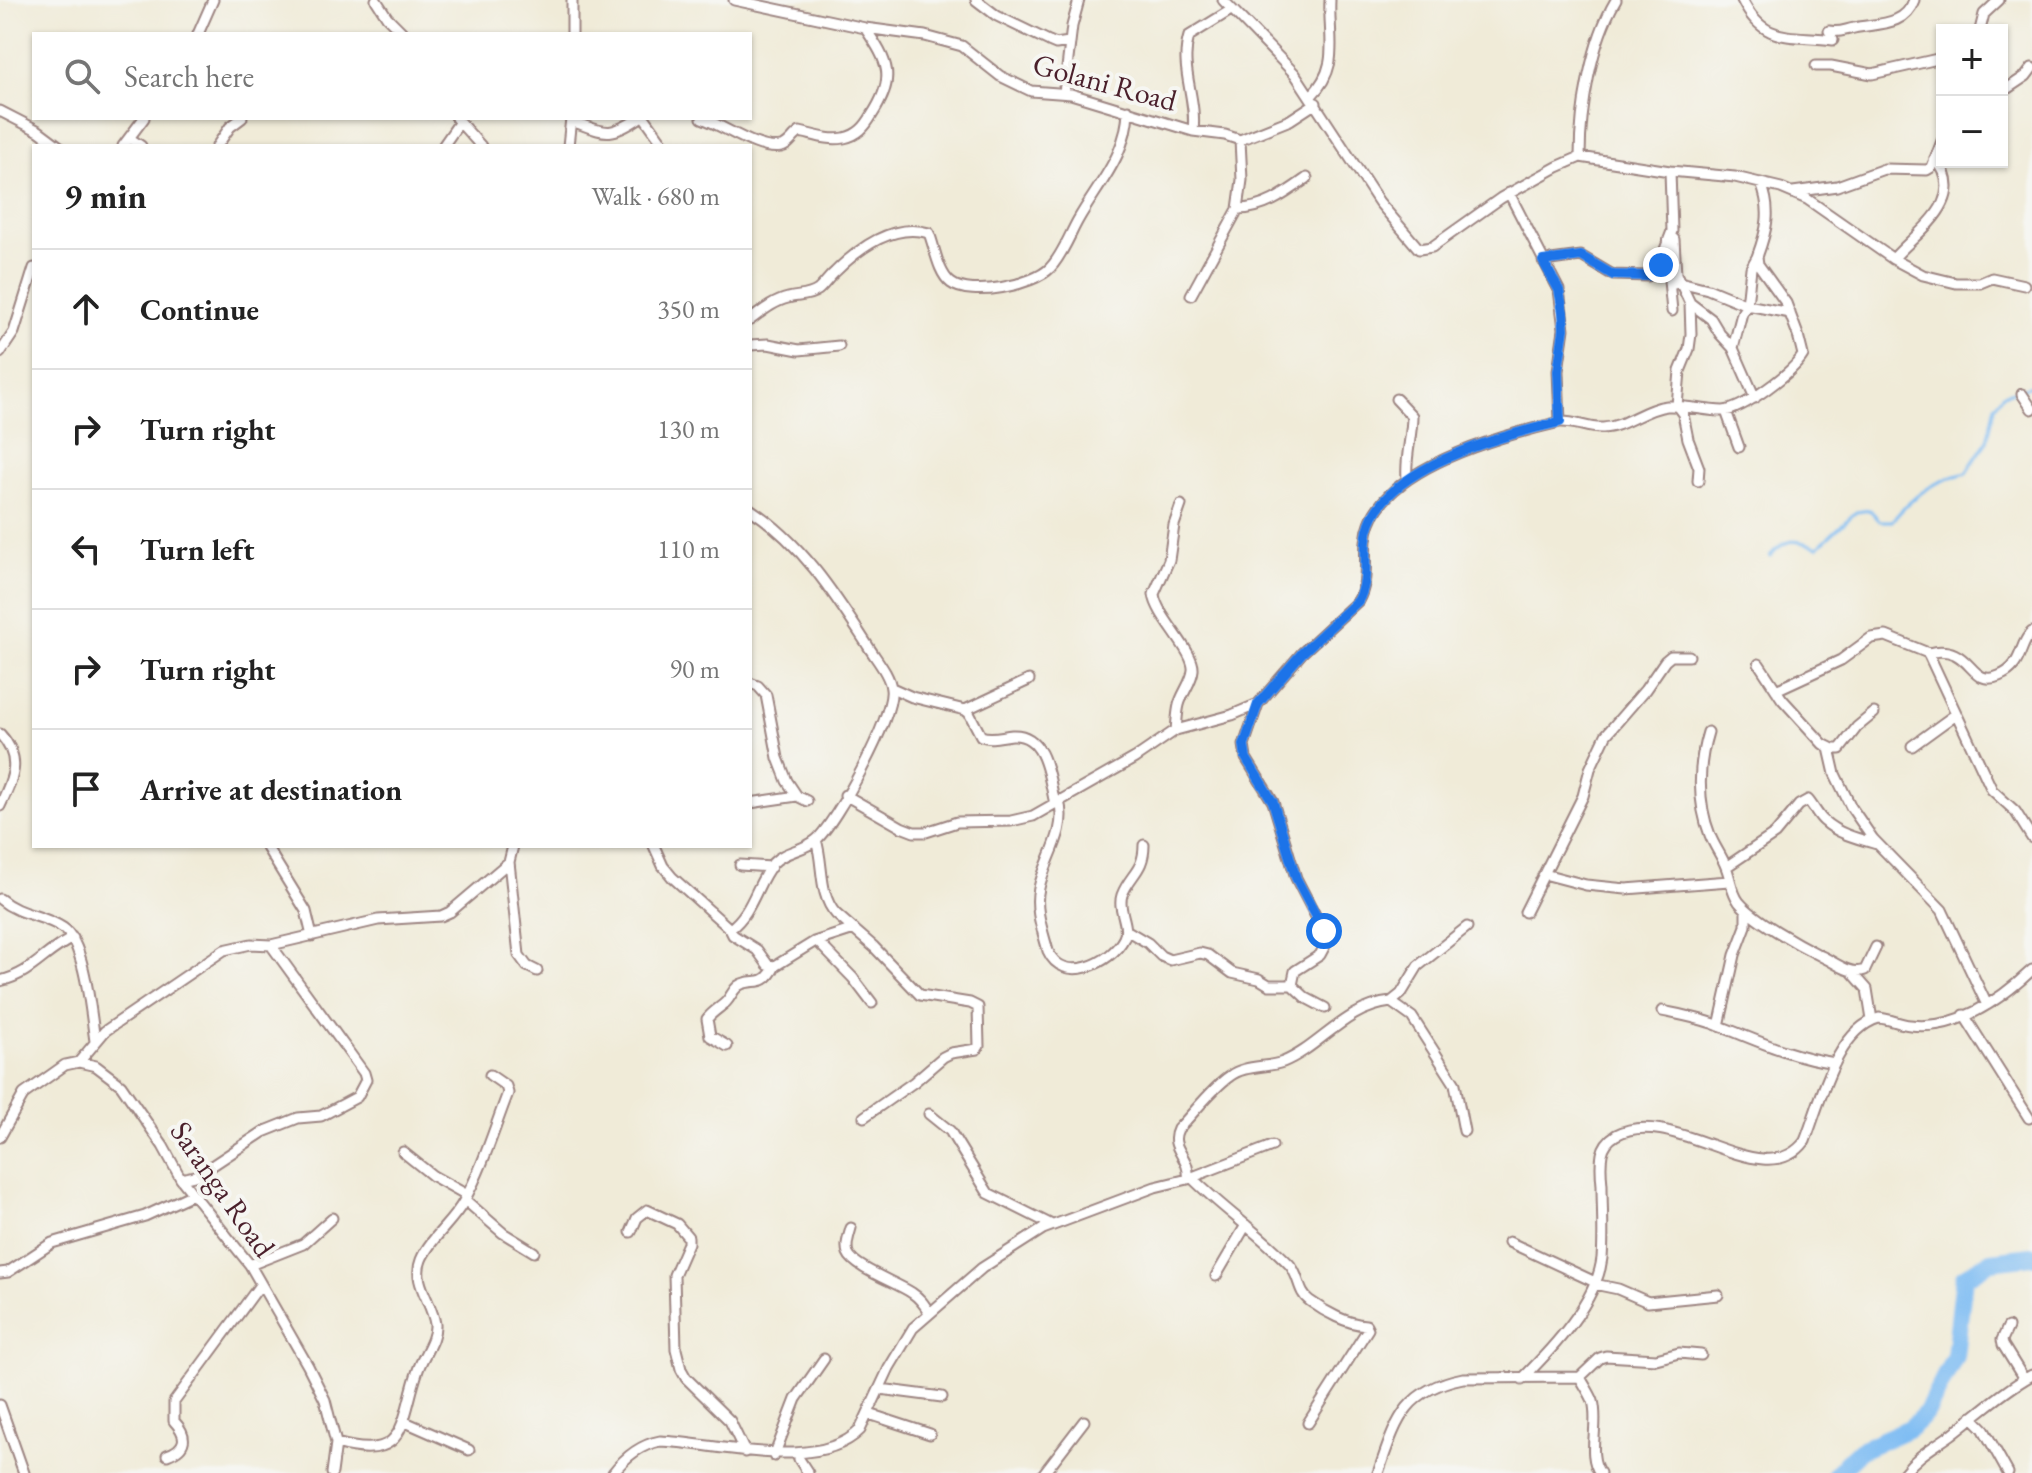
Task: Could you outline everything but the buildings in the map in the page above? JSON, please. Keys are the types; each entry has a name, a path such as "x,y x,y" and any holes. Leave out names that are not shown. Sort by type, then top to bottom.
{"street":[{"path":"199,32 213,0"},
{"path":"376,0 402,32"},
{"path":"572,0 572,32"},
{"name":"Golani Road","path":"734,0 865,28 908,32 962,46 1000,76 1022,88 1064,93 1193,131 1240,140"},
{"path":"976,0 997,16 1049,41 1056,44 1069,42"},
{"path":"1064,93 1069,42 1079,0"},
{"path":"1223,0 1295,74 1379,202 1419,249 1432,247 1509,193 1580,157 1761,183 1792,192 1822,207 1893,259 1923,275 1948,282 1980,283 1997,278 2024,285"},
{"path":"1191,295 1238,209 1242,180 1240,140 1290,120 1313,100 1325,81 1330,63 1330,0"},
{"path":"1580,157 1583,97 1605,22 1616,0"},
{"path":"1742,0 1748,12 1772,34 1831,36 1856,27 1890,24 1912,7 1914,0"},
{"path":"1982,24 1984,14 1999,0"},
{"path":"1193,131 1193,107 1185,68 1189,36 1231,10"},
{"path":"388,32 395,25"},
{"path":"706,120 757,143 776,148 787,145 800,132 841,139 854,135 864,128 885,96 888,82 884,63 865,28"},
{"path":"1816,66 1872,74 1936,59"},
{"path":"2008,88 2032,68"},
{"path":"752,319 786,298 820,289 852,256 878,238 901,231 929,233 950,283 968,290 1022,283 1050,269 1116,161 1127,127 1128,110"},
{"path":"0,111 39,131 56,144"},
{"path":"126,142 142,120"},
{"path":"218,144 230,127 239,120"},
{"path":"444,144 457,120 479,144"},
{"path":"568,144 571,120 609,134 639,120"},
{"path":"644,120 663,144"},
{"path":"1792,192 1837,186 1884,169 1920,172 1932,167 1935,158"},
{"path":"1893,259 1928,226 1943,205 1945,173 1935,158"},
{"path":"1670,171 1674,280 1672,311"},
{"path":"1238,209 1258,207 1272,201 1307,178"},
{"path":"1733,348 1747,305 1751,268 1769,215 1768,199 1761,183"},
{"path":"1509,193 1559,290 1564,329 1558,371 1560,422"},
{"path":"1543,261 1581,256 1613,275 1648,276 1656,273 1672,231"},
{"path":"1668,246 1674,280 1733,348 1755,398"},
{"path":"1292,985 1295,971 1320,955 1328,940 1296,878 1273,802 1246,758 1244,745 1258,704 1302,653 1358,601 1364,591 1365,539 1384,498 1407,478 1492,442 1560,422 1607,428 1652,410 1677,406 1726,411 1755,398 1803,355 1790,313 1778,289 1761,269 1757,257"},
{"path":"0,353 14,332 32,274"},
{"path":"1674,280 1708,289 1747,305 1790,313"},
{"path":"1688,298 1691,334 1680,371 1677,406 1683,414 1699,468 1698,481"},
{"path":"752,345 768,344 799,350 839,346"},
{"path":"2022,394 2032,409"},
{"path":"1396,399 1412,416 1407,478"},
{"path":"1726,411 1739,447"},
{"path":"1176,730 1179,704 1193,669 1190,657 1169,629 1154,594 1169,560 1174,525 1181,505"},
{"path":"730,929 753,903 771,867 783,855 816,840 860,772 890,709 892,688 881,666 815,567 752,511"},
{"path":"1776,690 1841,660 1871,638 1886,636 1928,653 1942,649 1956,652 1978,675 1985,679 1997,678 2019,661 2028,635 2032,632"},
{"path":"1928,653 1992,790 2015,811 2032,838"},
{"path":"1525,912 1583,796 1590,769 1606,735 1638,699 1665,661 1671,656 1689,656"},
{"path":"1759,664 1776,690 1829,748 1840,749 1857,727 1874,713"},
{"path":"965,710 1029,680"},
{"path":"752,684 766,695 778,758 787,781 802,798 752,803"},
{"path":"892,688 912,697 965,710 981,736 1016,734 1030,739 1041,751 1061,809 1059,827 1037,897 1051,958 1064,968 1093,965 1113,953 1126,930 1121,900 1141,866 1144,845"},
{"path":"845,795 914,832 926,832 957,822 1011,821 1033,816 1135,758 1176,730 1232,715 1258,704"},
{"path":"1912,746 1956,714"},
{"path":"1708,732 1700,773 1702,807 1734,894 1746,909 1803,947 1852,972 1867,989 1872,1020"},
{"path":"0,734 9,744 14,760 11,782 0,806"},
{"path":"1829,748 1843,793 1877,844 1942,910 1987,1005"},
{"path":"1726,867 1775,834 1808,800 1821,819 1831,826 1857,839 1877,844"},
{"path":"816,840 822,882 832,909 890,962 920,995 978,1007 977,1049 943,1057 864,1117"},
{"path":"267,848 306,911 312,936"},
{"path":"512,848 509,862 519,955 527,966 537,971"},
{"path":"655,848 672,877 733,935 757,950 768,965 775,966"},
{"path":"0,1137 24,1094 65,1065 79,1062 105,1031 224,950 251,944 271,945 378,920 441,916 450,912 509,862"},
{"path":"740,865 771,867"},
{"path":"1544,874 1586,885 1626,889 1729,881"},
{"path":"0,899 13,910 64,928 73,938 89,990 95,1041"},
{"path":"1719,1026 1735,955 1746,926 1746,909"},
{"path":"0,913 13,910"},
{"path":"1308,1423 1368,1329 1366,1325 1346,1321 1308,1300 1301,1293 1291,1265 1246,1225 1221,1208 1190,1178 1186,1158 1174,1143 1174,1137 1178,1129 1233,1073 1285,1061 1352,1016 1379,1003 1391,1002 1401,994 1418,966 1467,927"},
{"path":"727,1046 710,1036 707,1019 736,988 745,983 762,982 770,976 775,966 817,941 854,929"},
{"path":"1126,930 1170,960 1200,953 1208,955 1232,973 1259,979 1269,985 1292,985 1306,998 1325,1008"},
{"path":"0,981 25,973 61,943 73,938"},
{"path":"817,941 872,1003"},
{"path":"181,1179 198,1175 263,1132 298,1118 321,1116 357,1097 364,1089 364,1073 271,945"},
{"path":"1852,972 1865,970 1876,947"},
{"path":"1522,1379 1569,1326 1595,1283 1602,1262 1601,1157 1612,1138 1641,1128 1658,1129 1757,1159 1783,1158 1800,1148 1805,1141 1835,1063 1853,1034 1872,1020 1885,1018 1913,1026 1944,1022 1987,1005 2031,972"},
{"path":"1391,1002 1412,1017 1455,1084 1464,1131"},
{"path":"1662,1011 1719,1026 1775,1050 1835,1063"},
{"path":"1964,1015 2029,1118"},
{"name":"Saranga Road","path":"79,1062 96,1066 121,1085 163,1146 181,1179 250,1265 319,1389 336,1443 332,1473"},
{"path":"336,1443 361,1450 378,1448 392,1440 403,1421 417,1371 435,1333 431,1310 419,1283 419,1265 466,1197 484,1160 508,1093 506,1086 490,1075"},
{"path":"929,1114 950,1131 988,1193 1052,1225"},
{"path":"613,1473 634,1452 649,1443 660,1441 799,1459 833,1451 851,1442 869,1414 907,1337 929,1312 992,1261 1052,1225 1155,1187 1190,1178 1272,1146"},
{"path":"403,1152 466,1197 503,1233 534,1252"},
{"path":"0,1273 8,1272 52,1243 145,1216 193,1194"},
{"path":"631,1232 637,1218 647,1210 677,1224 688,1237 687,1247 674,1275 676,1349 681,1369 686,1378 730,1421 745,1452"},
{"path":"250,1265 303,1244 332,1218"},
{"path":"1216,1276 1246,1225"},
{"path":"851,1228 846,1245 848,1255 856,1263 911,1292 929,1312"},
{"path":"1509,1242 1595,1283 1648,1302 1718,1295"},
{"path":"167,1455 177,1452 185,1438 183,1430 174,1421 174,1402 260,1285"},
{"path":"1904,1473 1918,1456 2028,1377 2003,1345 2008,1327"},
{"path":"1378,1473 1397,1420 1406,1406 1430,1389 1463,1378 1580,1377 1606,1356 1656,1359 1679,1353 1701,1355"},
{"path":"774,1456 796,1399 824,1359"},
{"path":"1580,1377 1593,1402 1596,1434 1594,1465 1600,1473"},
{"path":"880,1389 942,1397"},
{"path":"0,1405 24,1473"},
{"path":"869,1414 930,1434"},
{"path":"1972,1417 1983,1428 2008,1473"},
{"path":"403,1421 469,1450"},
{"path":"1044,1473 1084,1421"},
{"path":"799,1459 808,1473"}],"waterway":[{"path":"1770,556 1781,545 1792,541 1818,547 1856,512 1870,510 1880,521 1892,521 1925,490 1966,473 1987,441 1995,406 2003,394 2032,386"},
{"path":"1836,1473 1860,1450 1910,1428 1927,1412 1955,1356 1964,1277 1991,1261 2032,1256"}],"route":[{"path":"1324,931 1296,878 1273,802 1246,758 1244,745 1258,704 1302,653 1358,601 1366,578 1365,539 1377,507 1384,498 1407,478 1441,462 1492,442 1560,422 1558,371 1564,329 1563,312 1559,290 1543,261 1581,256 1613,275 1636,276 1656,273 1661,265"}]}
